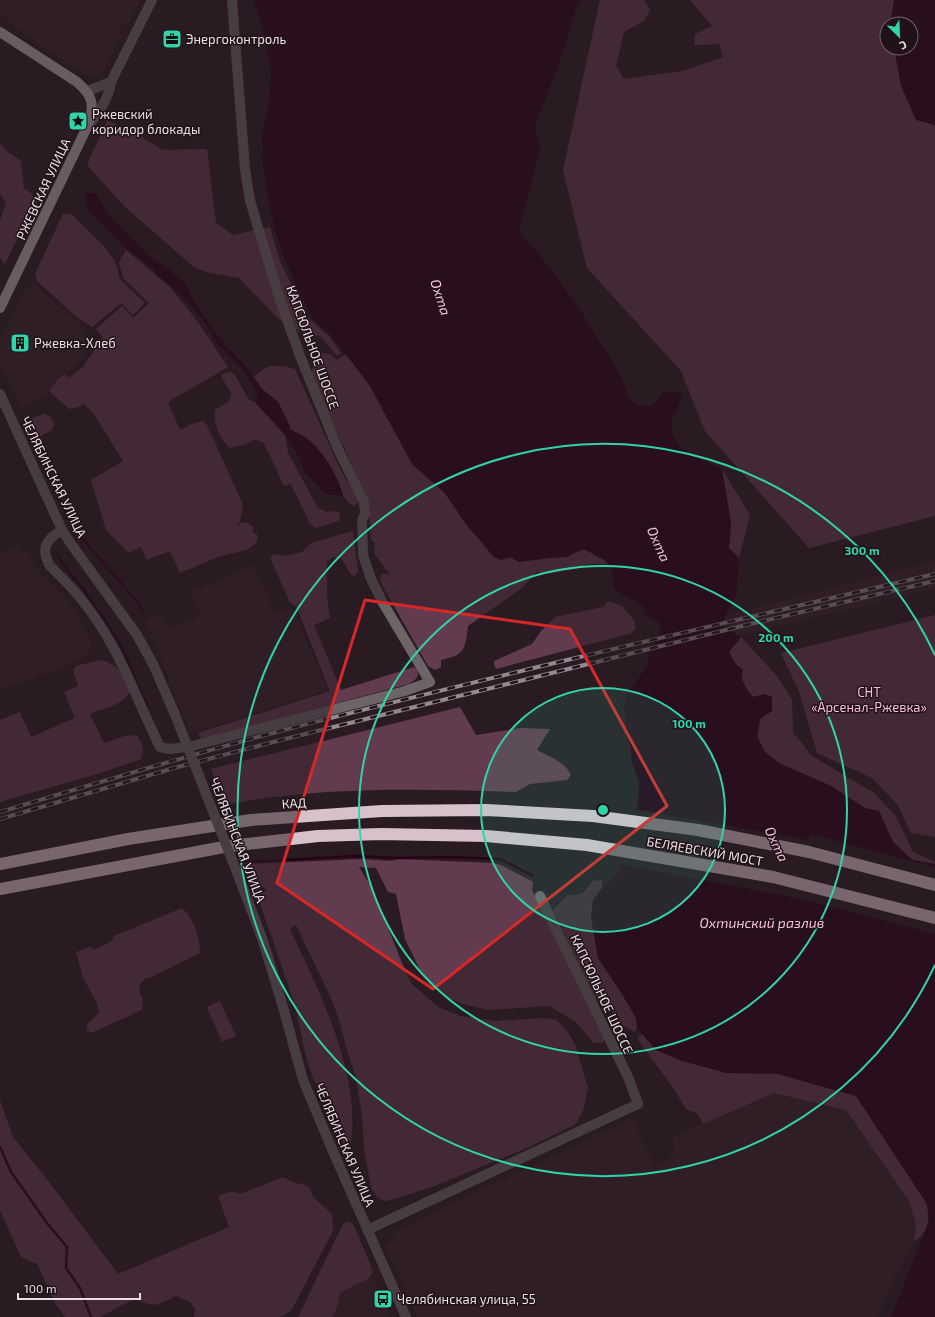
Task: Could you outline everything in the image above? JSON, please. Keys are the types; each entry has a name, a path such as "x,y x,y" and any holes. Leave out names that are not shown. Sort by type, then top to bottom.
{"highway":[{"name":"КАД","path":"0,864 128,839 251,820 382,811 486,810 593,816"},
{"name":"БЕЛЯЕВСКИЙ МОСТ","path":"593,816 698,830 794,849 935,885"},
{"name":"БЕЛЯЕВСКИЙ МОСТ","path":"0,889 229,846 318,836 381,834 486,836 587,845 773,877 935,918"}],"main road":[{"path":"0,32 77,82 87,91 92,106 88,124"},
{"name":"РЖЕВСКАЯ УЛИЦА","path":"0,308 88,124"}],"street":[{"name":"РЖЕВСКАЯ УЛИЦА","path":"88,124 96,117 110,89 111,82 152,0"},
{"name":"КАПСЮЛЬНОЕ ШОССЕ","path":"62,530 54,535 46,545 44,552 46,559 50,566 86,604 112,646 122,663 160,747 169,749 188,747 405,692 430,682 383,603 371,579 363,555 362,520 366,514 364,502 338,449 300,356 279,297 250,201 245,169 232,0"},
{"path":"87,91 111,82"},
{"name":"ЧЕЛЯБИНСКАЯ УЛИЦА","path":"0,394 62,530 137,635 153,664 174,712 264,940 284,1006 303,1080 406,1317"},
{"name":"КАПСЮЛЬНОЕ ШОССЕ","path":"367,1230 638,1104 629,1079 540,896"}],"highlighted area":[{"path":"365,600 570,629 667,806 433,989 277,883"}],"shaded area":[{"path":"0,0 140,0 127,25 121,26 118,31 121,38 101,74 94,77 87,75 34,41 0,14"},
{"path":"30,283 36,286 84,328 83,331 96,339 75,366 57,380 49,391 35,402 22,408 0,361 0,341"},
{"path":"17,544 21,552 27,550 37,570 69,601 92,644 91,650 88,654 55,670 0,690 0,553"},
{"path":"935,561 935,588 734,637 728,615"},
{"path":"252,564 275,615 292,608 328,690 190,733 146,620 160,615 168,630 201,616 191,592"},
{"path":"774,1093 846,1110 909,1201 916,1224 914,1242 897,1270 878,1317 417,1317 385,1245 395,1240 392,1232 632,1119 655,1167 671,1159 669,1154 675,1150 671,1137"},
{"path":"355,1240 390,1317 315,1317"}],"green space":[{"path":"600,0 644,0 650,9 645,20 624,32 616,66 624,79 682,71 723,57 719,44 694,45 695,34 712,26 690,0 935,0 935,516 809,548 705,431 681,371 587,268 563,170"},
{"path":"107,120 163,150 207,149 216,223 233,235 270,227 280,261 307,317 329,336 341,353 337,356 320,336 305,334 280,320 239,278 206,272 194,267 125,207 87,165"},
{"path":"0,143 8,152 21,161 24,188 31,193 36,200 5,264 0,258 0,221 6,203 0,194"},
{"path":"63,214 71,214 102,244 115,261 120,279 145,303 133,315 121,303 92,327 79,319 37,281 35,274"},
{"path":"126,250 170,287 198,322 228,367 168,402 180,430 192,424 203,421 207,425 243,505 240,521 236,525 247,523 253,527 253,533 257,534 256,543 250,548 218,557 180,573 170,551 147,560 141,547 129,553 106,530 91,480 123,461 94,414 83,403 79,407 69,409 49,391 57,380 65,374 69,378 82,368 103,338 96,329 122,306 133,318 149,303 123,278 119,262"},
{"path":"320,353 330,354 337,360 346,354 370,386 412,464 444,492 466,524 494,557 501,560 510,557 567,557 584,549 608,564 588,564 571,570 548,574 536,572 523,587 468,626 465,646 460,653 441,660 441,667 435,670 428,666 382,585 380,576 384,573 390,575 374,553 375,543 371,540 369,506 365,493 311,376 314,359"},
{"path":"271,366 284,366 295,369 340,469 359,501 354,506 343,496 339,482 330,466 308,439 290,429 278,402 262,389 254,377 262,370"},
{"path":"230,372 235,375 249,400 255,402 285,435 288,453 318,508 327,512 337,511 340,513 339,521 316,528 310,524 291,484 284,486 264,443 255,439 244,445 229,448 226,444 216,426 215,410 228,402 232,394 222,378 222,374"},
{"path":"44,414 51,417 54,425 52,430 39,437 35,435 27,423 32,418"},
{"path":"722,469 750,515 739,558 729,548 731,523"},
{"path":"353,531 358,571 355,576 351,575 342,559 333,557 327,562 327,597 330,618 314,625 341,690 414,667 418,672 417,678 409,684 201,739 198,733 330,691 297,608 289,601 270,557 274,554 284,556 302,552 311,543"},
{"path":"608,601 622,606 634,620 636,629 629,634 496,669 494,661 532,644 541,631 555,617 603,607"},
{"name":"СНТ «Арсенал-Ржевка»","path":"935,615 935,837 911,833 898,805 872,778 817,753 799,692 781,653"},
{"path":"741,637 776,675 792,699 793,732 812,756 874,793 896,816 913,852 935,862 935,864 912,860 893,842 879,811 865,808 831,786 779,763 765,752 757,736 765,694 753,697 743,681 743,670 735,663 729,652"},
{"path":"100,660 112,664 120,671 130,691 119,703 90,714 104,743 128,735 137,736 143,747 141,759 97,774 0,802 0,720 20,712 31,737 75,718 64,692 78,686 73,670 76,666"},
{"path":"460,707 476,735 521,728 550,729 537,750 561,763 571,775 567,780 530,784 516,792 370,790 297,795 224,805 211,769"},
{"path":"361,859 493,863 501,865 533,882 532,890 606,1037 602,1043 594,1043 575,1021 549,1006 489,1010 463,1004 448,998 432,986 420,970 405,939 396,894 388,892 376,868 359,867 372,888 411,983 438,1007 460,1016 495,1021 546,1018 556,1020 566,1029 575,1044 588,1088 583,1111 576,1124 527,1148 432,1187 384,1201 377,1197 371,1187 364,1149 362,1116 356,1078 339,1019 329,994 296,925 290,929 327,1010 346,1070 351,1100 352,1129 348,1157 339,1134 333,1102 314,1081 305,1053 295,1005 254,886 265,891 267,890 253,880 246,864"},
{"path":"602,880 602,888 593,900 622,994 636,1018 637,1028 634,1032 624,1026 613,1013 595,997 553,910 568,895 583,893 592,881"},
{"path":"182,908 190,917 196,929 200,953 149,978 146,978 140,984 139,991 143,1000 142,1010 91,1033 87,1030 87,1024 99,1013 97,1004 83,977 76,952 90,947 94,950 112,941 114,936"},
{"path":"220,1001 236,1036 222,1042 207,1007"},
{"path":"643,1035 656,1050 682,1061 778,1074 856,1096 927,1204 928,1221 923,1234 914,1242 916,1224 909,1201 846,1110 774,1093 703,1124 698,1114 686,1109 674,1089 638,1040 639,1036"},
{"path":"0,1100 13,1137 46,1178 118,1274 229,1227 218,1196 232,1191 240,1194 283,1177 294,1183 303,1184 310,1188 313,1197 332,1214 333,1231 291,1311 278,1317 194,1317 195,1309 190,1302 176,1296 165,1302 152,1305 136,1298 100,1317 65,1317 55,1303 37,1264 21,1257 0,1210"},
{"path":"348,1222 352,1223 355,1228 373,1271 368,1279 341,1292 338,1305 332,1317 298,1317 343,1224"}],"water":[{"name":"Охтинский разлив","path":"254,0 582,0 576,8 563,53 535,126 540,151 519,228 524,238 535,249 553,272 581,311 621,376 629,397 639,406 652,406 664,392 677,391 682,397 672,421 672,433 682,449 722,469 731,523 729,548 739,558 736,596 725,616 724,627 741,637 729,652 735,663 743,670 742,678 746,688 753,697 765,694 772,697 772,711 760,719 757,736 765,752 779,763 831,786 865,808 879,811 893,842 912,860 935,864 935,1317 891,1317 929,1221 927,1204 856,1096 778,1074 726,1073 682,1061 656,1050 637,1028 636,1018 598,958 591,918 593,900 602,888 618,873 638,804 639,783 632,762 630,743 626,736 624,709 626,696 649,663 647,657 661,629 659,622 646,616 642,605 621,594 613,586 613,576 610,566 600,557 584,549 567,557 519,562 510,557 501,560 494,557 466,524 444,492 412,464 370,386 331,335 311,317 284,258 274,226 263,168 262,136 270,97 271,70 263,30"},
{"path":"894,0 935,0 935,127 934,125 916,120 901,86 895,56 919,56 919,16 891,16"},
{"path":"85,193 95,193 109,215 130,237 156,262 165,266 184,283 199,309 222,341 246,366 262,389 278,402 290,429 307,438 321,452 338,480 343,496 326,494 305,473 300,458 285,435 255,402 258,395 241,368 218,345 204,321 186,300 157,275 152,267 124,247 87,208"}],"pier":[{"path":"635,809 808,840 810,834 935,867 935,934 797,898 619,864"}],"waterway":[{"path":"54,486 65,510 82,538 139,604 143,612"},
{"path":"58,554 62,563 83,589 120,643 148,708"},
{"path":"247,862 357,856 500,859 533,876"},
{"path":"0,1147 11,1172 47,1223 67,1247 66,1268 80,1288 91,1317"}],"railway":[{"path":"0,812 175,760 361,710 689,631 935,574"},
{"path":"0,819 174,768 281,740 746,625 935,581"}],"place":[{"name":"Энергоконтроль","path":"172,39"},
{"name":"Ржевский коридор блокады","path":"78,121"},
{"name":"Ржевка-Хлеб","path":"20,343"},
{"name":"Челябинская улица, 55","path":"383,1299"}],"water label":[{"name":"Охта","path":"441,297"},
{"name":"Охта","path":"659,544"},
{"name":"Охта","path":"777,844"}]}
